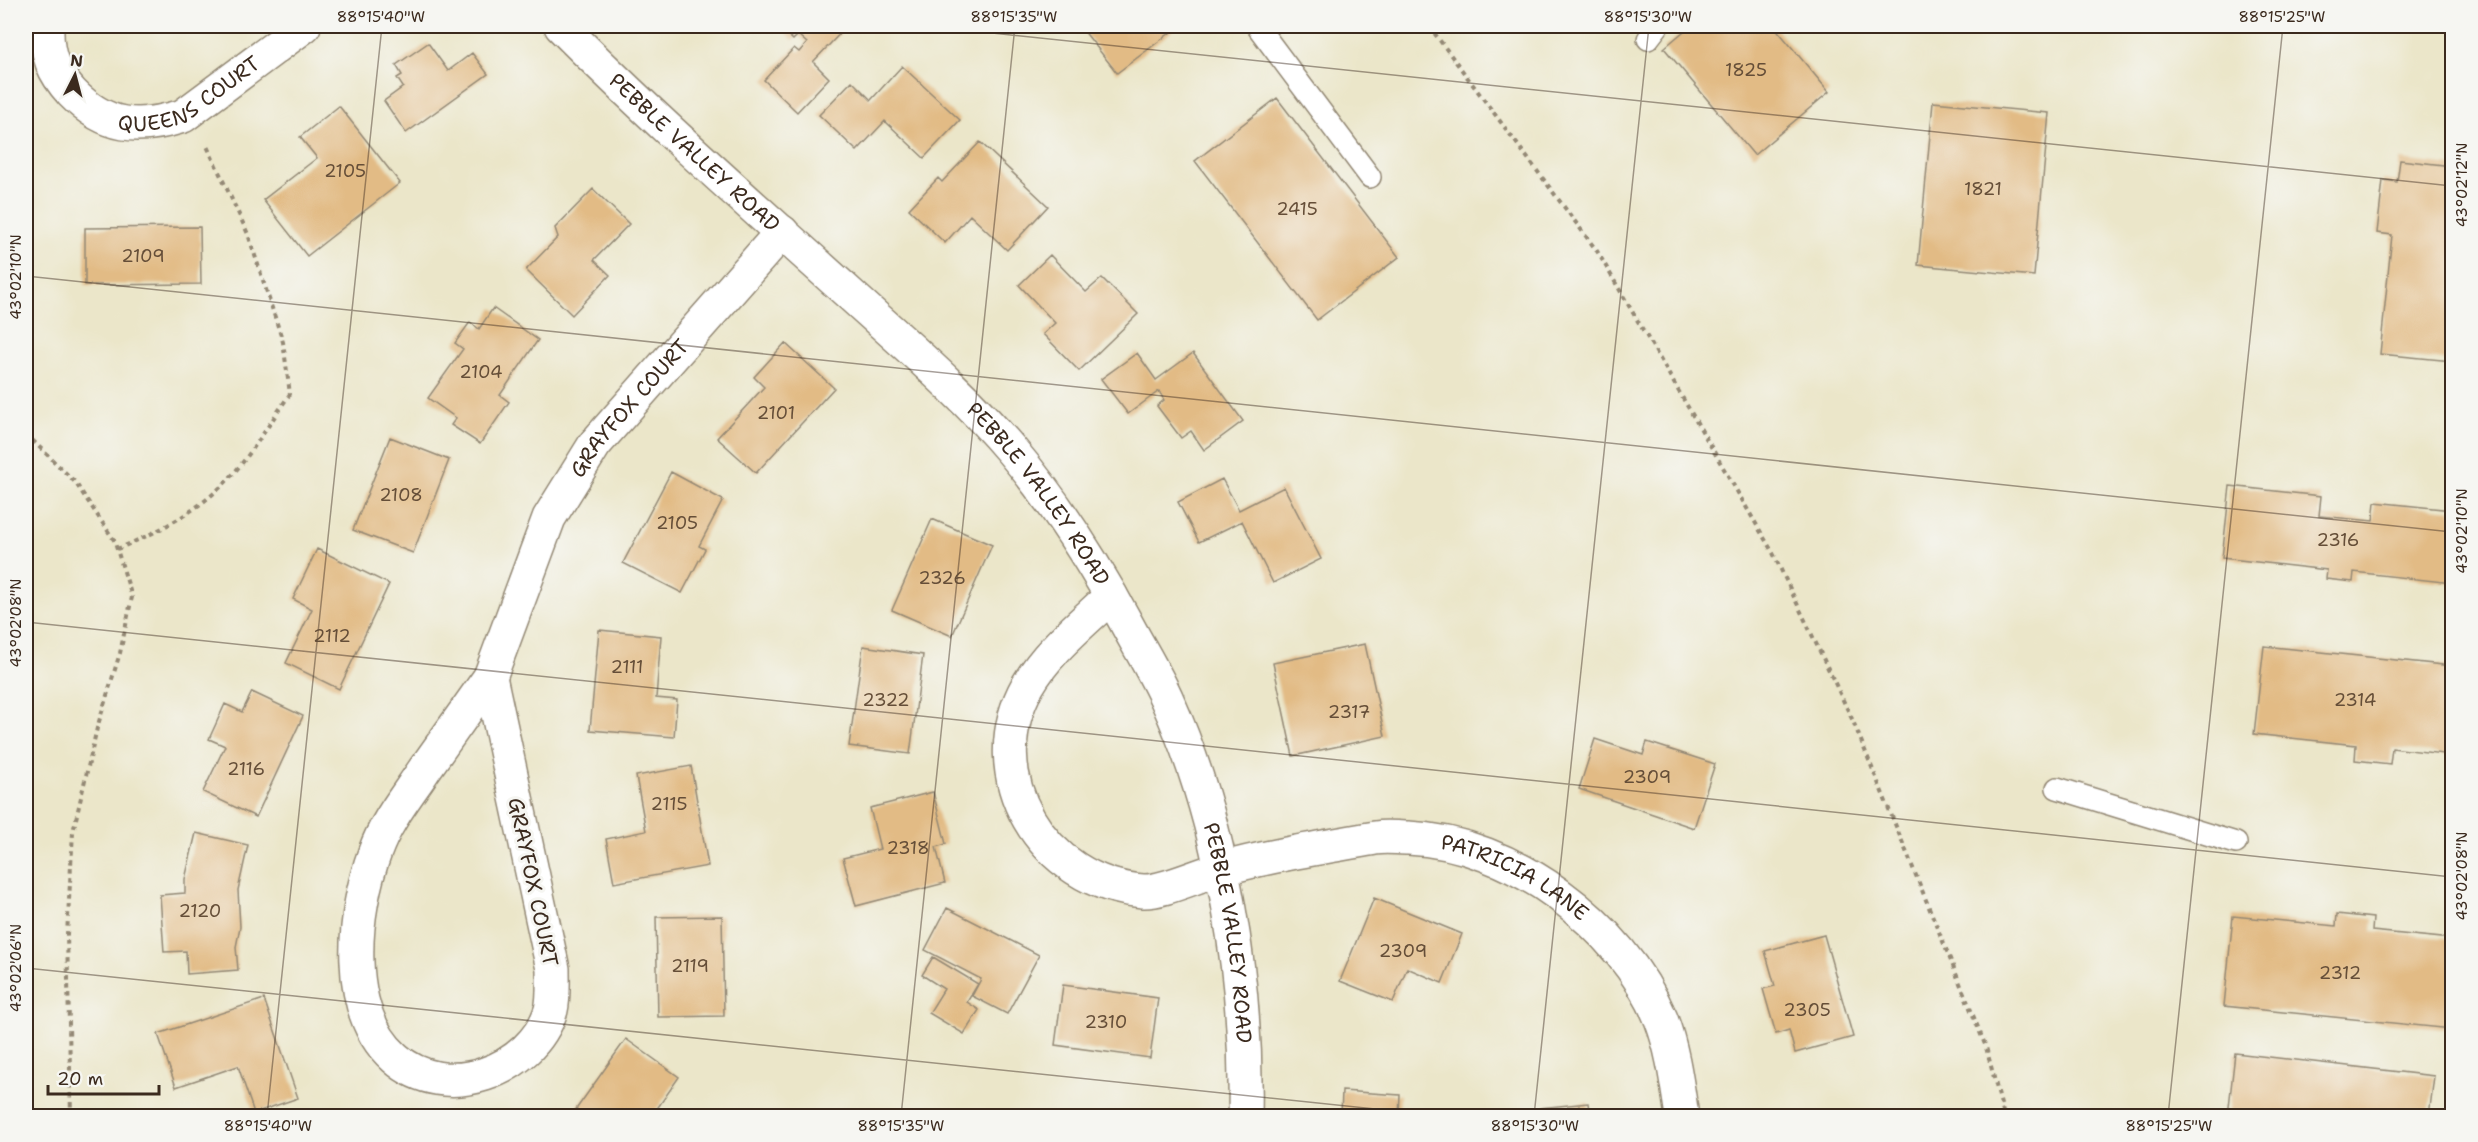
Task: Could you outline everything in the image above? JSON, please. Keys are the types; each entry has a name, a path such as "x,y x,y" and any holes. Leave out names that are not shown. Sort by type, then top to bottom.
{"street":[{"name":"QUEENS COURT","path":"47,26 47,49 57,76 89,110 112,120 136,124 160,123 190,111 304,26"},
{"name":"PEBBLE VALLEY ROAD","path":"561,26 615,80 943,378 1012,451 1082,546 1111,596 1175,719 1202,795 1220,869 1239,973 1246,1067 1245,1116"},
{"name":"GRAYFOX COURT","path":"490,677 554,969 551,1009 540,1032 509,1064 486,1075 461,1079 436,1077 395,1059 369,1022 357,969 364,885 390,819 490,677 549,518 574,475 595,444 782,232"},
{"name":"PATRICIA LANE","path":"1111,596 1046,660 1028,685 1014,718 1011,753 1014,783 1023,809 1040,837 1058,857 1079,872 1116,888 1148,891 1220,869 1379,837 1434,840 1462,846 1498,860 1563,897 1585,914 1619,950 1645,987 1660,1018 1668,1041 1682,1116"}],"lane":[{"path":"1257,26 1370,177"},
{"path":"2057,788 2236,843"}],"path":[{"path":"1429,26 1597,251 1773,553 1852,721 1951,960 1986,1047 2004,1116"},
{"path":"117,549 138,540 204,502 233,474 290,394 283,342 248,234 190,111"},
{"path":"26,434 75,482 114,540 132,597 120,653 97,728 73,832 67,934 71,1116"}],"building":[{"path":"778,26 847,26 813,62 829,78 797,112 764,80 794,48 799,52 807,43 798,35 793,40"},
{"path":"1080,26 1179,26 1117,73"},
{"path":"1690,26 1774,26 1829,92 1754,155 1664,48"},
{"path":"428,43 448,71 472,53 488,74 406,133 384,101 403,87 397,78 402,75 396,65"},
{"path":"902,66 960,120 924,158 885,121 857,151 819,115 852,81 871,100"},
{"path":"1277,98 1399,257 1317,320 1195,161"},
{"path":"1933,102 2049,113 2034,276 1918,265"},
{"path":"339,106 400,183 307,256 263,200 317,158 300,137"},
{"path":"980,142 1048,206 1007,250 970,215 945,243 909,209 938,178 942,182"},
{"path":"2400,160 2452,166 2452,361 2380,354 2392,235 2377,233 2383,180 2397,182"},
{"path":"593,189 629,224 594,260 610,275 572,315 526,270 558,237 555,228"},
{"path":"200,227 201,284 85,285 85,228"},
{"path":"1050,255 1086,292 1102,278 1138,314 1079,371 1043,334 1055,323 1019,285"},
{"path":"493,308 538,340 500,395 509,402 480,444 451,425 456,418 428,398 463,349 455,343 470,322 479,329"},
{"path":"785,343 834,388 756,473 717,438 764,387 754,377"},
{"path":"1137,353 1156,380 1193,353 1243,421 1204,450 1191,431 1181,438 1157,406 1164,400 1159,391 1128,414 1101,379"},
{"path":"390,437 449,460 413,553 353,530"},
{"path":"671,472 723,500 699,546 705,549 682,593 623,563"},
{"path":"1222,479 1239,510 1284,487 1321,559 1273,583 1242,521 1199,542 1178,502"},
{"path":"2230,486 2321,496 2319,516 2373,521 2375,502 2452,510 2452,583 2354,572 2353,582 2326,579 2327,570 2222,558"},
{"path":"932,519 992,545 952,636 892,610"},
{"path":"317,549 389,584 339,689 286,663 312,609 293,599"},
{"path":"599,630 661,636 656,698 677,700 674,737 590,730"},
{"path":"1365,644 1385,736 1293,756 1273,663"},
{"path":"863,646 923,655 910,754 849,746"},
{"path":"2264,646 2452,666 2452,755 2392,748 2390,764 2355,760 2356,745 2254,734"},
{"path":"252,692 303,716 256,817 203,792 225,746 209,739 225,704 242,712"},
{"path":"1595,739 1643,755 1647,742 1715,764 1694,828 1579,789"},
{"path":"691,766 708,866 614,883 606,839 646,831 636,776"},
{"path":"933,792 946,844 936,847 945,883 856,906 843,858 880,849 870,808"},
{"path":"196,833 248,845 238,890 240,927 236,947 238,970 187,974 186,951 164,952 160,895 185,893 185,879"},
{"path":"1374,898 1462,934 1442,983 1407,968 1393,1002 1340,981"},
{"path":"947,908 1039,955 1007,1014 972,996 981,979 925,950"},
{"path":"2337,914 2373,918 2372,931 2452,939 2452,1029 2224,1006 2233,916 2336,926"},
{"path":"722,916 724,1016 658,1017 656,917"},
{"path":"1824,935 1853,1037 1795,1053 1789,1030 1776,1034 1763,989 1775,986 1765,951"},
{"path":"933,957 978,984 967,1002 979,1010 964,1034 929,1013 944,989 922,975"},
{"path":"1063,985 1158,998 1150,1058 1055,1045"},
{"path":"264,999 298,1098 254,1113 238,1066 176,1087 158,1034"},
{"path":"626,1039 679,1077 652,1116 572,1115"},
{"path":"2235,1053 2434,1076 2429,1116 2228,1116"},
{"path":"1342,1091 1400,1095 1399,1116 1341,1116"},
{"path":"1588,1103 1590,1116 1541,1116 1540,1108"}]}
